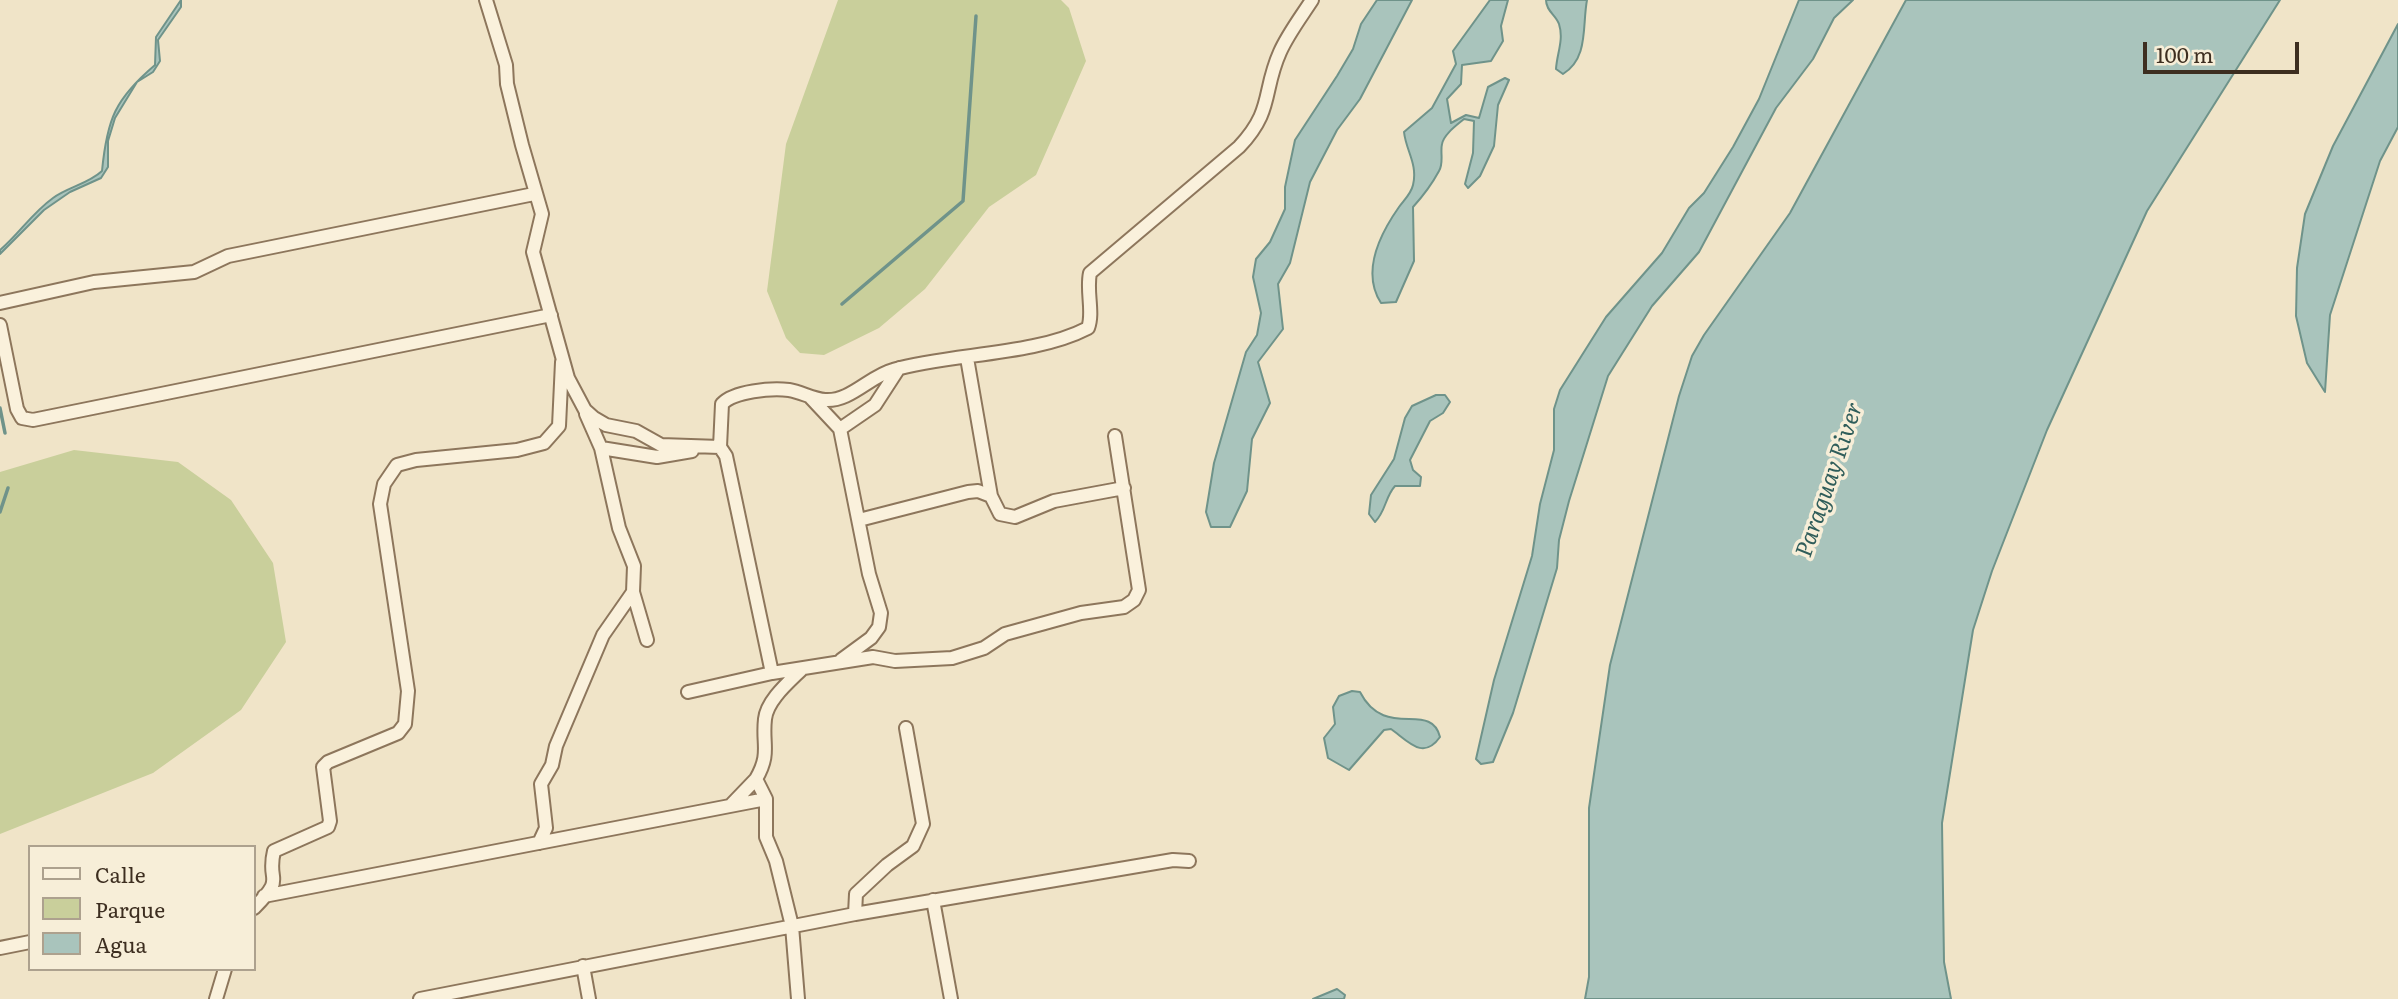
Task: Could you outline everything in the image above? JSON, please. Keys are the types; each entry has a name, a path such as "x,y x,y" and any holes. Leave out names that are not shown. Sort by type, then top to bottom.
{"street":[{"path":"486,0 506,65 507,84 534,194 542,214 533,252 562,362 601,448 619,528 634,566 633,592 648,640"},
{"path":"772,673 726,456 720,447 719,412 728,398 775,390 824,400 835,399 899,368 967,358 1088,328 1091,321 1087,301 1090,273 1239,148 1258,127 1279,54 1312,0"},
{"path":"0,303 94,282 194,272 228,256 534,194"},
{"path":"0,325 17,409 22,418 33,420 551,315"},
{"path":"967,358 991,496 1000,514 1008,518 1054,501 1124,488"},
{"path":"256,906 269,895 274,882 274,851 328,827 323,767 328,762 391,737 405,724 408,691 380,504 389,473 397,465 416,460 517,450 544,443 559,426 562,362"},
{"path":"840,429 883,397 899,368"},
{"path":"807,395 840,429 869,574 881,612 878,627 862,647 831,666"},
{"path":"585,411 606,425 636,430 661,445 720,447"},
{"path":"688,692 772,673 831,666 873,657 895,661 952,658 976,651 1005,634 1081,613 1124,607 1134,600 1139,590 1115,436"},
{"path":"601,448 657,457 720,447"},
{"path":"859,520 968,492 978,491 991,496"},
{"path":"539,844 546,828 541,784 552,765 556,746 603,635 633,592"},
{"path":"730,806 756,779 766,758 765,719 769,708 802,669"},
{"path":"855,914 856,894 913,846 923,824 906,728"},
{"path":"756,779 766,799 766,837 776,861 792,926 798,999"},
{"path":"256,898 766,799"},
{"path":"420,999 933,900 1173,860 1189,861"},
{"path":"933,900 951,999"},
{"path":"0,948 28,942"},
{"path":"583,966 589,999"},
{"path":"216,999 224,971"}],"green space":[{"path":"838,0 1061,0 1069,8 1086,61 1036,175 989,207 925,289 879,328 824,355 800,353 786,338 767,291 786,144"},
{"path":"74,450 178,462 231,500 273,563 286,642 241,710 153,773 0,834 0,472"}],"water":[{"path":"181,0 181,7 158,40 160,61 153,72 137,82 115,118 108,141 108,167 101,178 70,192 44,210 0,254 0,250 45,204 102,171 107,137 115,111 122,100 141,77 155,65 156,37"},
{"path":"1377,0 1412,0 1360,99 1337,130 1310,182 1290,263 1278,284 1283,329 1258,362 1270,403 1252,439 1247,491 1230,527 1211,527 1206,512 1214,463 1246,352 1257,335 1261,313 1253,277 1256,259 1270,242 1285,209 1285,187 1295,140 1353,49 1361,24"},
{"path":"1490,0 1508,0 1501,26 1503,41 1491,61 1462,65 1461,84 1447,99 1451,123 1466,115 1479,118 1488,87 1505,78 1509,80 1498,105 1494,146 1480,176 1468,188 1465,184 1473,153 1474,121 1464,119 1445,137 1440,168 1413,207 1414,261 1396,302 1381,303 1373,279 1375,253 1385,229 1413,185 1413,164 1404,132 1432,108 1456,64 1453,51"},
{"path":"1546,0 1587,0 1581,50 1571,67 1563,74 1556,69 1561,41 1559,24"},
{"path":"1799,0 1853,0 1834,18 1813,59 1776,108 1699,252 1652,306 1608,376 1569,501 1559,540 1557,568 1513,713 1493,762 1481,764 1476,759 1494,680 1532,556 1540,504 1554,450 1554,409 1560,390 1606,317 1662,253 1689,208 1704,193 1733,147 1759,99"},
{"name":"Paraguay River","path":"1906,0 2280,0 2147,211 2047,430 1992,571 1973,630 1942,823 1944,962 1951,999 1585,999 1589,977 1589,808 1610,665 1679,396 1692,356 1704,335 1790,213"},
{"path":"2398,24 2398,127 2380,161 2330,315 2325,392 2307,363 2296,316 2297,268 2305,214 2333,146"},
{"path":"1436,395 1445,395 1450,402 1443,413 1430,421 1410,460 1413,470 1421,477 1420,486 1395,486 1375,522 1369,514 1371,495 1394,459 1405,418 1412,406"},
{"path":"1352,691 1360,692 1370,706 1382,715 1427,721 1435,726 1440,737 1428,748 1422,748 1409,743 1391,729 1384,730 1349,770 1328,758 1324,738 1335,724 1333,707 1339,696"},
{"path":"1337,989 1345,995 1344,999 1313,999"}],"waterway":[{"path":"842,304 963,201 976,16"},
{"path":"0,408 5,433"},
{"path":"0,512 8,488"}]}
